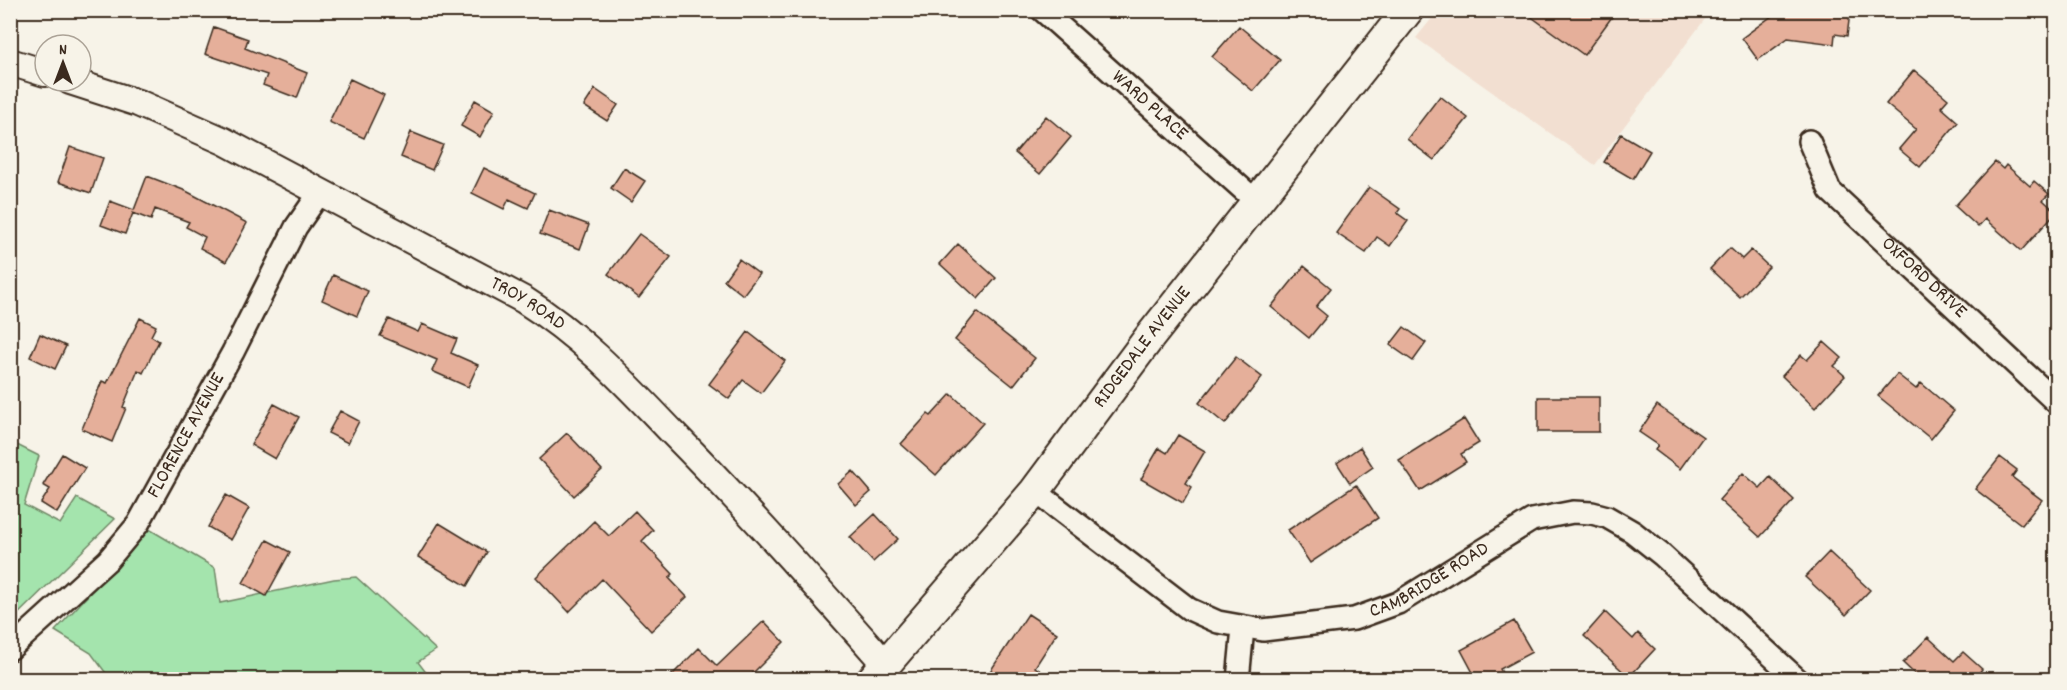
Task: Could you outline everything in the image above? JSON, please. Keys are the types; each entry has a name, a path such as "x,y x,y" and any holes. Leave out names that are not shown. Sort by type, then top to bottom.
{"main road":[{"name":"RIDGEDALE AVENUE","path":"879,672 1035,491 1149,338 1408,10"}],"street":[{"name":"WARD PLACE","path":"1042,10 1257,202"},
{"path":"10,62 33,69"},
{"name":"TROY ROAD","path":"93,88 138,103 224,141 524,300 563,325 591,349 743,504 879,672"},
{"name":"OXFORD DRIVE","path":"1809,141 1830,191 2056,402"},
{"name":"FLORENCE AVENUE","path":"10,649 108,560 138,524 233,352 296,227 321,191"},
{"name":"CAMBRIDGE ROAD","path":"1035,491 1190,609 1218,622 1243,628 1294,627 1354,620 1398,603 1532,520 1573,512 1592,513 1607,517 1633,532 1662,555 1798,680"},
{"path":"1238,680 1243,628"}],"shaded area":[{"path":"1438,11 1711,11 1595,165 1416,38"}],"green space":[{"path":"11,442 39,456 24,505 60,524 77,498 115,519 11,621"},
{"path":"149,529 215,568 220,603 334,579 356,577 436,650 418,662 431,679 111,680 91,653 55,631"}],"building":[{"path":"1522,10 1617,10 1584,55"},
{"path":"1773,10 1850,13 1847,36 1835,34 1834,44 1788,38 1758,60 1742,38 1773,15"},
{"path":"1239,26 1280,60 1253,91 1212,57"},
{"path":"214,27 248,39 245,48 307,73 297,98 263,85 267,75 205,54"},
{"path":"1914,70 1948,99 1941,107 1958,122 1920,167 1899,149 1916,129 1886,104"},
{"path":"350,79 384,95 364,138 329,122"},
{"path":"595,89 618,105 607,121 584,106"},
{"path":"1440,96 1468,118 1434,160 1407,139"},
{"path":"475,100 494,111 480,137 461,126"},
{"path":"1046,116 1071,137 1040,174 1015,153"},
{"path":"411,132 443,145 432,170 401,157"},
{"path":"1621,134 1650,151 1633,179 1604,162"},
{"path":"70,147 103,158 91,193 58,182"},
{"path":"1995,162 2003,169 2006,165 2030,186 2034,181 2049,194 2043,200 2056,212 2021,251 1985,219 1978,227 1955,206"},
{"path":"484,168 535,193 528,208 509,199 504,209 472,193"},
{"path":"624,168 645,181 631,202 611,188"},
{"path":"147,176 186,191 247,223 226,262 200,248 205,237 186,227 189,222 155,209 151,220 133,213 125,234 101,225 110,201 134,210"},
{"path":"1369,187 1400,209 1397,213 1408,221 1390,246 1377,237 1366,253 1336,233"},
{"path":"549,210 589,225 580,249 540,234"},
{"path":"639,234 671,257 639,298 608,274"},
{"path":"958,244 996,278 978,299 940,264"},
{"path":"1730,248 1742,259 1751,250 1769,267 1740,297 1710,269"},
{"path":"739,259 759,274 743,295 724,280"},
{"path":"1304,266 1331,288 1316,307 1327,316 1309,338 1271,307"},
{"path":"333,275 368,291 357,316 322,300"},
{"path":"977,312 1035,358 1013,386 955,340"},
{"path":"140,318 156,326 151,336 159,341 143,373 138,370 112,442 82,429 102,381 107,383"},
{"path":"389,319 418,332 422,324 457,339 451,353 478,365 468,387 432,371 437,360 380,336"},
{"path":"1404,327 1426,343 1413,361 1390,345"},
{"path":"748,332 785,361 761,393 743,380 729,399 709,384"},
{"path":"40,334 66,346 55,369 30,357"},
{"path":"1824,342 1842,358 1834,366 1845,376 1815,408 1782,376 1801,355 1807,360"},
{"path":"1236,357 1262,377 1225,424 1199,403"},
{"path":"1897,374 1916,389 1921,383 1954,411 1931,439 1878,396"},
{"path":"951,394 983,423 936,475 901,444 928,414 931,416"},
{"path":"1538,397 1599,397 1599,432 1538,432"},
{"path":"274,404 299,417 275,459 251,445"},
{"path":"1657,405 1703,437 1680,469 1655,450 1658,445 1639,432"},
{"path":"340,411 359,421 348,443 328,433"},
{"path":"1464,419 1479,443 1461,454 1466,462 1420,491 1399,460"},
{"path":"567,433 602,470 574,496 539,459"},
{"path":"1178,435 1205,451 1186,483 1192,487 1183,503 1141,479 1159,448 1167,453"},
{"path":"1360,447 1373,467 1350,483 1337,463"},
{"path":"62,454 85,468 57,513 41,503 50,489 43,485"},
{"path":"2000,457 2017,470 2012,477 2042,500 2022,525 1975,489"},
{"path":"853,471 871,492 856,505 838,484"},
{"path":"1743,473 1760,488 1770,477 1794,500 1760,537 1719,500"},
{"path":"1356,485 1378,518 1310,563 1288,530"},
{"path":"226,495 249,508 231,540 208,527"},
{"path":"635,511 653,530 642,541 673,574 669,578 687,597 651,631 602,579 569,612 536,577 594,521 609,536"},
{"path":"875,514 898,539 873,562 850,537"},
{"path":"439,523 487,552 467,586 418,557"},
{"path":"267,540 290,552 266,596 243,583"},
{"path":"1829,552 1870,590 1846,615 1805,577"},
{"path":"1605,612 1633,639 1638,633 1655,649 1629,677 1584,636"},
{"path":"1028,614 1057,633 1035,667 1054,680 999,680 989,673"},
{"path":"764,621 784,642 746,680 667,680 699,648 717,666"},
{"path":"1514,621 1532,652 1500,669 1506,680 1477,680 1461,650"},
{"path":"1928,637 1954,661 1963,652 1982,669 1974,680 1921,680 1903,663"}]}
